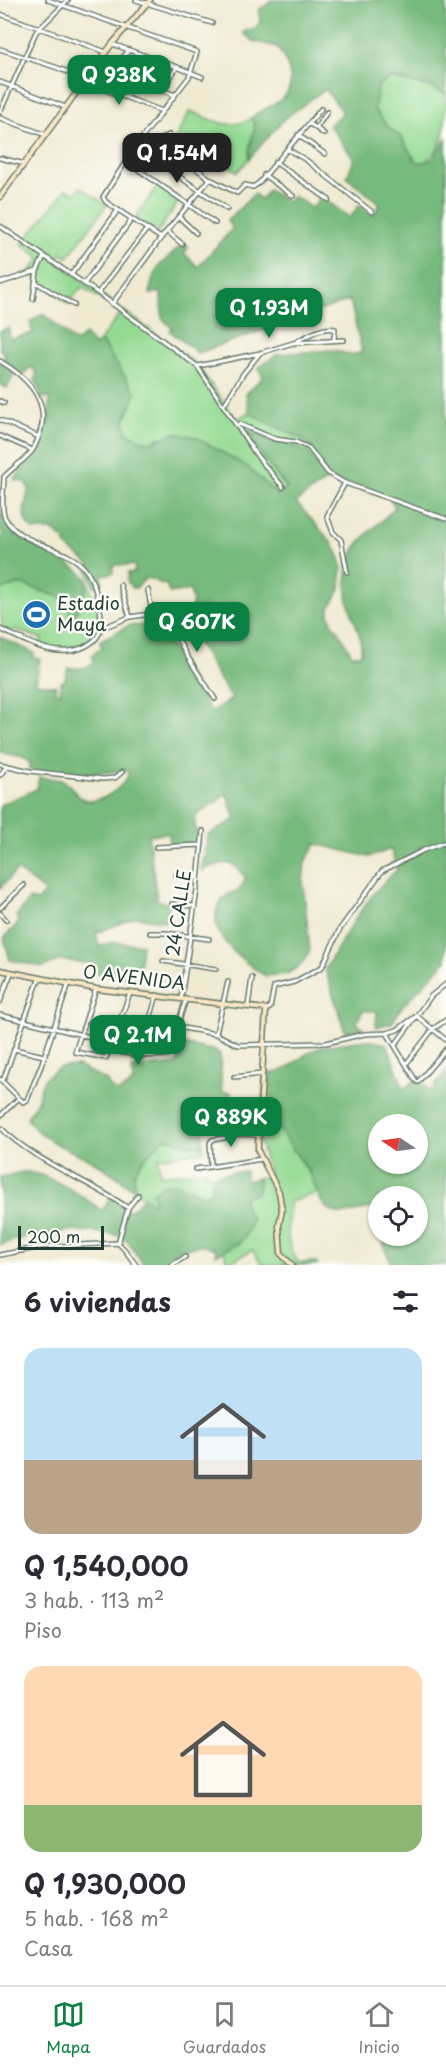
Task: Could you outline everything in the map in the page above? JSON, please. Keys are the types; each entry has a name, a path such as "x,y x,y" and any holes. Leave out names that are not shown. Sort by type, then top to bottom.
{"street":[{"path":"48,0 196,51 190,72 103,197 106,202 161,238"},
{"path":"0,112 39,28 68,0"},
{"path":"136,0 149,2 212,23"},
{"path":"0,197 112,44 149,2"},
{"path":"0,14 106,52"},
{"path":"112,44 201,77"},
{"path":"0,49 26,57 162,111"},
{"path":"112,71 129,50"},
{"path":"131,78 144,55"},
{"path":"146,84 160,61"},
{"path":"96,66 175,95"},
{"path":"162,90 177,67"},
{"path":"0,82 65,107"},
{"path":"159,140 210,179 237,194 245,186 253,187 321,110"},
{"path":"317,127 327,112"},
{"path":"0,118 46,135"},
{"path":"309,123 324,134"},
{"path":"134,150 140,150 169,135"},
{"path":"298,135 325,154"},
{"path":"286,148 306,160 372,212"},
{"path":"140,150 227,210"},
{"path":"0,158 25,164"},
{"path":"126,161 215,223"},
{"path":"275,162 329,200"},
{"path":"264,175 293,196"},
{"path":"112,304 161,238 210,179"},
{"path":"71,275 118,210"},
{"path":"179,217 196,233"},
{"path":"84,284 132,219"},
{"path":"0,226 98,293 198,366 257,456 283,487"},
{"path":"98,293 147,229"},
{"path":"168,232 182,244"},
{"path":"33,299 37,271 44,256"},
{"path":"0,283 37,271"},
{"path":"35,282 74,305"},
{"path":"293,343 330,328 335,329 334,339"},
{"path":"198,366 260,353 293,343 344,340"},
{"path":"224,405 243,374 260,353"},
{"path":"0,361 34,389 42,406 43,415 39,437 32,450 4,477 2,501 5,519 25,537 84,567 93,587 102,627 91,643 62,653 0,629"},
{"path":"0,420 39,437"},
{"path":"237,423 309,448 328,473 345,483 446,519"},
{"path":"0,436 32,450"},
{"path":"0,474 4,477"},
{"path":"345,483 327,516 333,532 341,540 347,572"},
{"path":"120,585 130,617"},
{"path":"148,590 152,613"},
{"path":"102,627 130,617 184,609"},
{"path":"170,611 176,635 186,655 215,699"},
{"path":"0,764 30,771 103,779 115,778 122,772"},
{"path":"0,775 7,766"},
{"name":"24 CALLE","path":"139,1056 168,1056 178,1027 184,999 186,965 203,831"},
{"path":"292,1265 281,1254 279,1225 282,1210 279,1192 258,1151 266,1008 270,1008 274,987 294,982 322,967 340,929 382,871 446,842"},
{"path":"156,847 201,845"},
{"path":"176,875 198,878"},
{"path":"0,908 24,885"},
{"path":"172,904 195,906"},
{"path":"0,913 6,920"},
{"path":"150,933 209,939"},
{"path":"163,962 216,969"},
{"name":"0 AVENIDA","path":"0,970 96,989 266,1008"},
{"path":"0,1002 10,973"},
{"path":"248,1006 252,978"},
{"path":"39,979 4,1078 1,1080 23,1102 27,1100 69,983"},
{"path":"216,1034 228,982"},
{"path":"395,1045 431,996 444,986 446,992"},
{"path":"96,989 75,1052 106,1058 129,993"},
{"path":"109,1050 139,1056 157,995"},
{"path":"0,1016 111,1042"},
{"path":"415,1017 446,1040"},
{"path":"118,1021 178,1027 216,1034 237,1045 326,1043 364,1034 387,1033 397,1030 415,1017"},
{"path":"406,1064 434,1029 446,1020"},
{"path":"387,1033 416,1081 420,1082 446,1049"},
{"path":"14,1049 44,1056"},
{"path":"234,1077 262,1074"},
{"path":"0,1116 19,1098"},
{"path":"239,1106 260,1104"},
{"path":"0,1127 40,1157 104,1191 128,1208"},
{"path":"211,1167 210,1143 212,1140 234,1134 258,1135"},
{"path":"195,1169 262,1159"},
{"path":"118,1243 128,1208 138,1195"},
{"path":"0,1255 41,1247 118,1243 136,1265"},
{"path":"172,1265 185,1257"}],"green space":[{"path":"270,0 446,0 446,94 432,87 390,78 378,86 374,109 388,127 401,137 415,160 422,163 433,159 446,138 446,961 402,1007 392,1023 376,1027 377,1011 362,1011 357,1023 363,1028 345,1032 325,969 366,903 397,870 391,849 369,857 316,844 305,862 303,883 310,950 301,965 287,974 266,976 232,950 218,930 216,916 219,905 232,892 239,890 246,879 237,867 226,863 201,871 208,835 236,819 227,794 195,816 198,845 169,844 169,833 148,835 157,900 169,904 167,922 136,917 96,933 99,946 114,942 142,945 138,978 92,973 93,964 60,960 43,967 10,960 4,938 19,922 16,916 30,899 37,901 45,892 17,870 0,888 0,805 37,789 39,777 64,781 81,798 95,800 109,795 129,774 125,770 92,774 29,770 30,763 23,758 0,753 0,637 34,653 33,657 40,659 36,683 56,686 55,692 60,693 61,682 64,682 68,668 85,668 94,662 92,655 102,647 99,641 130,625 149,626 151,631 160,628 211,712 232,699 189,629 194,628 190,590 169,593 167,585 146,578 136,588 132,588 127,582 128,573 135,572 134,565 113,565 113,573 101,575 102,584 94,586 87,568 90,565 64,544 66,541 51,530 33,530 28,525 24,510 29,488 23,481 14,480 35,451 45,432 49,397 42,399 35,379 37,375 31,366 23,375 3,359 6,355 0,350 0,331 9,328 10,339 33,333 30,322 43,313 76,343 85,334 95,346 100,340 136,393 124,423 128,434 143,441 152,442 175,433 195,437 245,465 279,496 287,487 247,432 301,449 309,454 327,476 306,442 249,412 246,394 263,377 258,368 278,354 333,350 352,355 362,352 350,300 198,353 170,331 172,328 162,318 161,292 150,294 153,276 165,260 184,243 189,247 184,253 198,267 233,228 227,221 254,194 261,199 269,190 287,202 293,196 313,208 321,196 350,218 359,205 373,215 380,204 347,177 354,159 329,125 343,112 325,89 283,120 249,159 255,125 251,118 280,100 286,94 290,81 288,67 277,47 253,41 243,33 248,29 255,29 260,22 259,10","holes":["329,479 389,498 395,507 356,547 348,567 347,598 361,648 361,654 352,655 333,625 329,614 330,607 340,590 342,565 339,556 332,543 296,502"]},
{"path":"390,78 432,87 446,94 445,124 440,143 430,158 422,163 415,160 401,137 388,127 374,109 378,86"},
{"path":"190,111 228,124 236,124 251,118 255,125 249,159 237,172 225,162 218,167 174,141"},
{"path":"158,185 180,200 157,233 135,218"},
{"path":"80,187 107,205 67,258 61,253 56,261 194,362 236,420 249,412 305,441 316,453 329,479 309,454 301,449 262,438 249,431 248,436 287,488 279,496 245,465 195,437 158,438 153,442 143,441 128,434 124,423 136,393 100,340 121,313 82,287 68,304 29,273 40,258 22,244 66,189 75,194"},
{"path":"0,362 14,374 7,388 0,385"},
{"path":"0,509 4,521 13,531 66,562 87,579 87,588 72,619 66,599 24,585 0,590 0,542 3,534 0,529"},
{"path":"87,579 99,620 98,630 86,643 78,647 48,647 40,644 42,639 14,629 12,633 3,628 0,613 0,590 24,585 66,599 70,617 75,617 88,584"},
{"path":"367,1040 387,1044 404,1089 418,1078 431,1092 446,1070 446,1265 392,1265 384,1247 428,1246 428,1186 368,1186 368,1209 345,1214 329,1210 319,1197 310,1174 274,1119 270,1091 271,1073 283,1070 316,1049"},
{"path":"182,1044 216,1051 220,1054 222,1092 231,1092 225,1137 216,1137 215,1128 203,1129 203,1146 165,1138 141,1162 134,1175 135,1191 93,1161 48,1139 27,1118 38,1099 45,1078 60,1067 78,1066 107,1081 110,1087 117,1092 128,1087 133,1081 132,1068 177,1064"},
{"path":"264,1072 271,1073 270,1088 274,1118 310,1175 318,1193 291,1201 287,1226 291,1249 299,1263 314,1262 318,1265 263,1265 252,1250 227,1264 224,1250 239,1244 252,1219 245,1208 244,1197 259,1182 258,1178 270,1175 260,1142"},
{"path":"165,1138 203,1146 204,1151 158,1158 160,1175 207,1170 207,1175 212,1175 210,1193 204,1195 196,1192 152,1203 135,1191 134,1175 141,1162"},
{"path":"245,1171 246,1181 258,1178 259,1186 257,1193 244,1197 245,1208 252,1219 249,1228 239,1243 216,1255 216,1249 200,1245 172,1254 165,1265 144,1265 128,1242 118,1235 74,1230 25,1237 0,1245 0,1177 23,1172 42,1175 86,1199 102,1211 112,1196 131,1211 144,1197 152,1203 155,1201 152,1192 166,1184 178,1184 204,1195 210,1193 212,1188 212,1175"}],"place":[{"name":"Estadio Maya","path":"36,614"}]}
